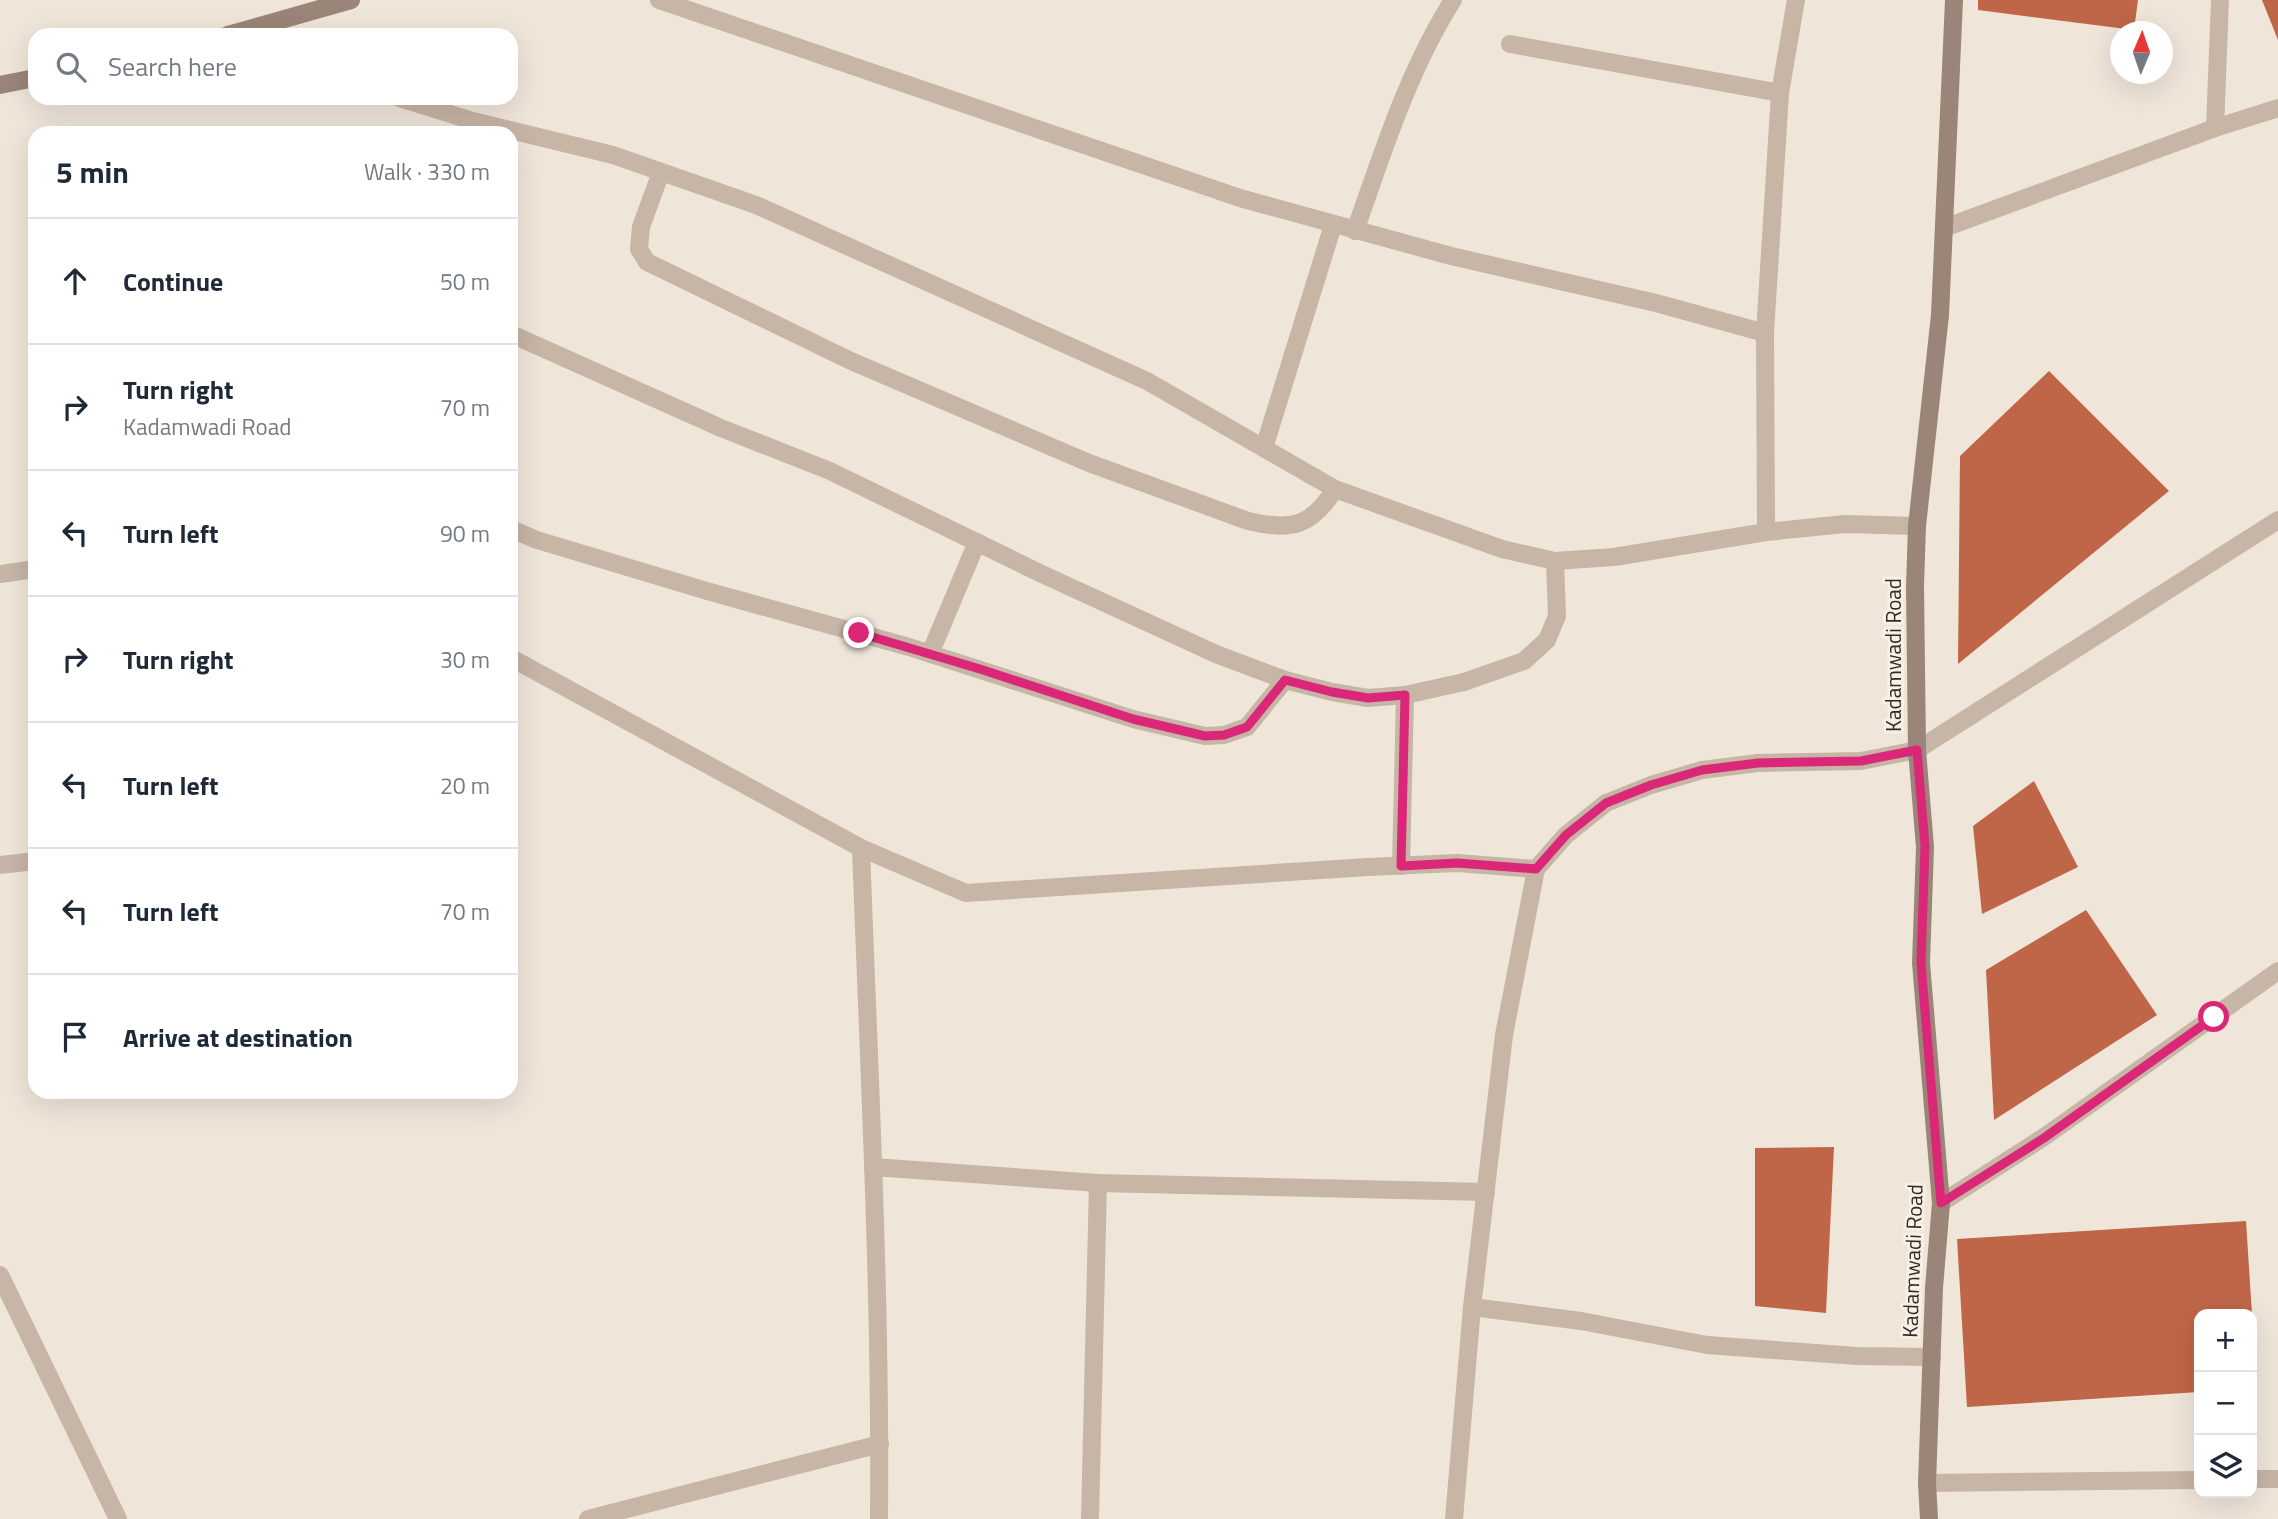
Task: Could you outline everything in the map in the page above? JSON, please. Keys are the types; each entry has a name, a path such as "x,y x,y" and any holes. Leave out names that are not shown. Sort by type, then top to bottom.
{"street":[{"path":"253,28 351,0"},
{"path":"659,0 1241,198 1451,256 1657,303 1765,333"},
{"path":"1355,231 1408,87 1439,22 1453,0"},
{"path":"1766,532 1765,333 1780,93 1796,0"},
{"name":"Kadamwadi Road","path":"1929,1519 1927,1483 1934,1288 1941,1203 1921,963 1925,846 1917,750 1917,526 1940,315 1954,0"},
{"path":"2215,128 2220,0"},
{"path":"1510,44 1780,93"},
{"path":"0,85 28,79"},
{"path":"421,105 487,126"},
{"path":"1944,228 2215,128 2278,108"},
{"path":"518,134 613,155 756,205 1147,381 1335,489 1491,545 1555,561 1614,557 1766,532 1845,524 1917,526"},
{"path":"662,172 641,228 639,249 647,262 851,361 1089,463 1248,520 1275,527 1306,522 1326,503 1335,489"},
{"path":"1264,448 1333,225"},
{"path":"518,337 721,428 830,471 1044,575 1216,654 1285,680 1332,692 1368,698 1405,695 1464,682 1524,661 1547,640 1557,616 1555,561"},
{"path":"1454,1519 1472,1307 1504,1035 1536,869 1566,835 1606,803 1651,785 1702,770 1758,763 1861,761 1917,750 2278,520"},
{"path":"518,532 708,591 930,654 1133,719 1205,736 1224,735 1247,727 1285,680"},
{"path":"930,654 977,541"},
{"path":"0,574 28,570"},
{"path":"518,662 861,848 966,893 1457,863 1536,869"},
{"path":"1401,866 1405,695"},
{"path":"861,848 873,1167 880,1444 879,1519"},
{"path":"0,865 28,862"},
{"path":"1941,1203 2044,1138 2278,971"},
{"path":"873,1167 1098,1183 1486,1192"},
{"path":"1090,1519 1098,1183"},
{"path":"0,1275 118,1519"},
{"path":"1472,1307 1581,1321 1707,1345 1857,1356 1932,1357"},
{"path":"588,1519 880,1444"},
{"path":"2257,1479 2278,1479"},
{"path":"1927,1483 2194,1480"}],"building":[{"path":"1978,0 2138,0 2135,21 2110,21 2110,27 1978,10"},
{"path":"2262,0 2278,0 2278,40"},
{"path":"2049,371 2169,491 1958,664 1960,456"},
{"path":"2034,781 2078,867 1982,914 1973,826"},
{"path":"2086,910 2157,1015 1994,1120 1986,970"},
{"path":"1834,1147 1826,1313 1755,1306 1755,1148"},
{"path":"2246,1221 2252,1309 2194,1309 2194,1392 1967,1407 1957,1239"}],"route":[{"path":"859,633 1133,719 1205,736 1224,735 1247,727 1285,680 1368,698 1405,695 1401,866 1457,863 1536,869 1566,835 1606,803 1651,785 1702,770 1758,763 1861,761 1917,750 1925,846 1921,963 1941,1203 2044,1138 2214,1017"}]}
